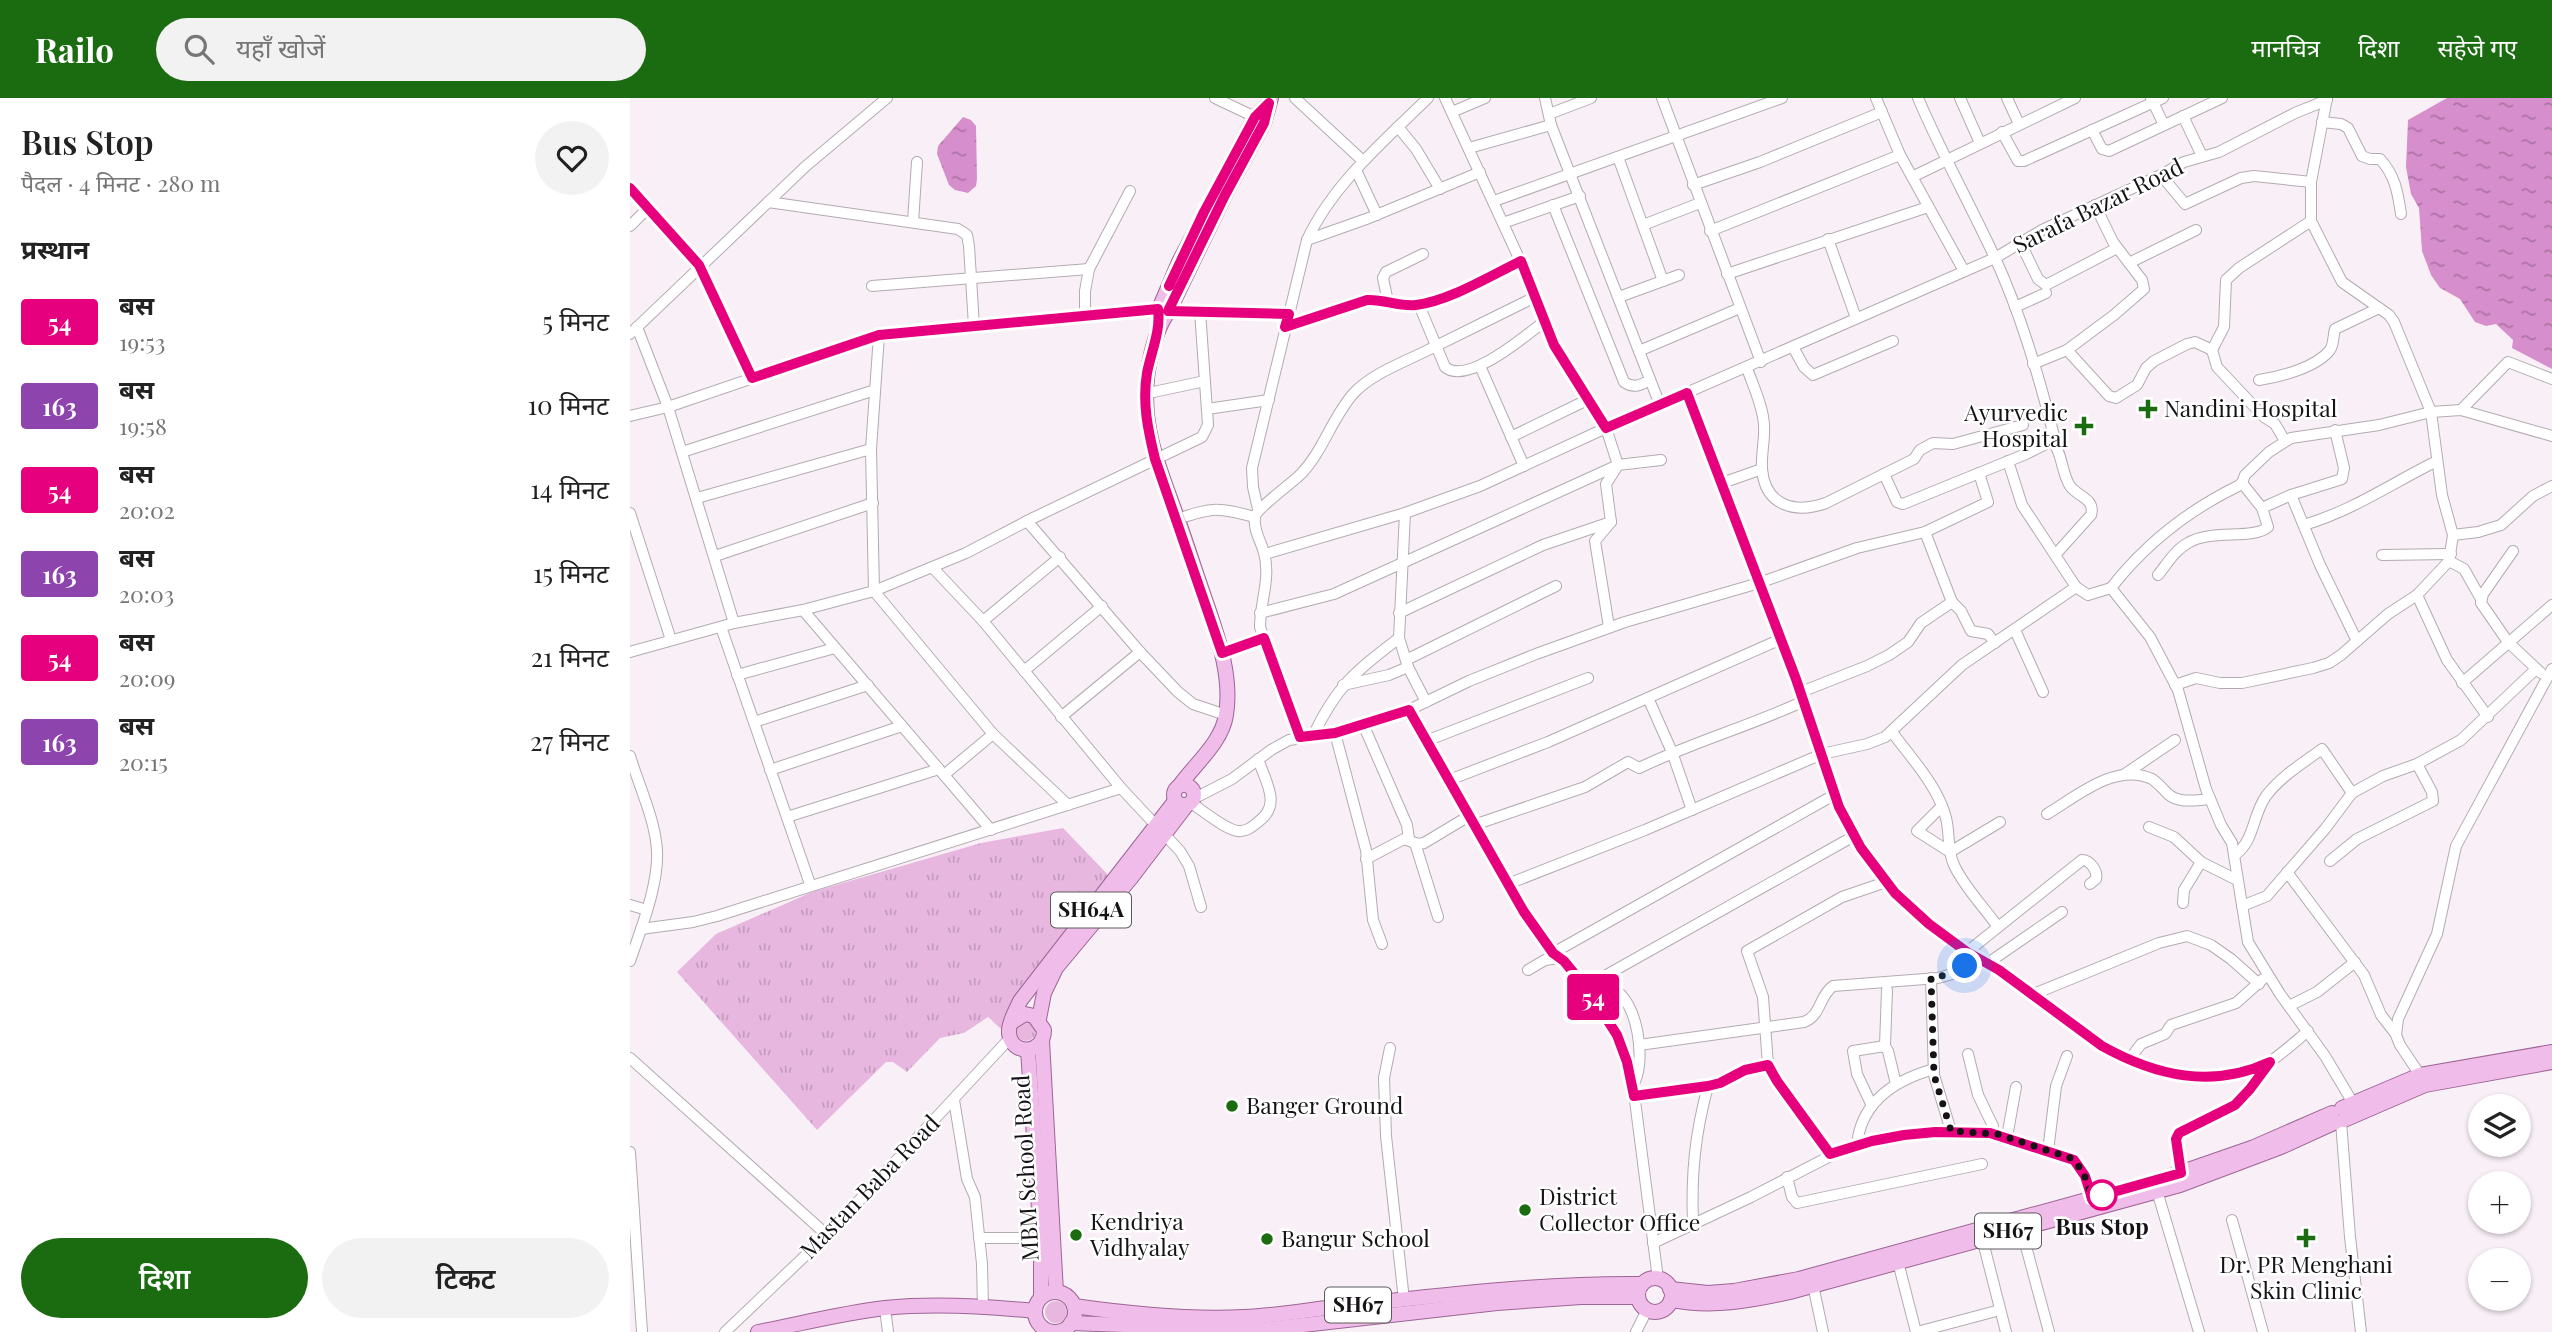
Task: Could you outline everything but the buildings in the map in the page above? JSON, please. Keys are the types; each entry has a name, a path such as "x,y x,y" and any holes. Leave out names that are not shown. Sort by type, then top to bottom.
{"main road":[{"name":"SH64A","path":"1010,1038 1012,1022 1023,996 1116,879 1187,802 1174,795 1219,736 1226,715 1222,653 1155,459 1147,426 1144,394 1162,314 1199,222 1255,117 1270,101"},
{"name":"SH64A","path":"1162,314 1264,123 1270,101"},
{"name":"SH64A","path":"1042,1041 1044,1030 1039,1019 1044,993 1056,968 1105,911 1159,831"},
{"path":"1012,1022 1025,1014 1039,1019"},
{"path":"1010,1038 1017,1047 1028,1050 1042,1041"},
{"name":"MBM School Road","path":"1041,1297 1047,1238 1042,1041"},
{"name":"MBM School Road","path":"1028,1050 1047,1238 1056,1292"},
{"name":"SH67","path":"1671,1295 1704,1305 1748,1301 1898,1262 2217,1173 2420,1075 2552,1056"},
{"name":"SH67","path":"1671,1295 1773,1285 2181,1173 2425,1085 2552,1056"},
{"name":"SH67","path":"1071,1323 1162,1329 1260,1331 1497,1303 1640,1290 1647,1280 1658,1279 1668,1284 1671,1295 1664,1310 1647,1310"},
{"name":"SH67","path":"1056,1292 1067,1296 1074,1306 1120,1313 1172,1317 1244,1317 1508,1290 1640,1290"},
{"path":"1640,1290 1639,1302 1647,1310"},
{"path":"1056,1292 1041,1297 1035,1311 1041,1326 1055,1332 1067,1328 1074,1317 1074,1306"},
{"path":"758,1332 885,1308 983,1307 1035,1311"},
{"path":"1244,1317 1260,1331"}],"street":[{"path":"734,624 668,407 634,330 699,265 887,98"},
{"path":"1215,98 1255,117"},
{"path":"1295,98 1359,166 1377,215"},
{"path":"1300,737 1264,638 1260,613 1267,574 1265,554 1257,534 1252,468 1307,240 1316,222 1359,166 1428,98"},
{"path":"1445,98 1521,261 1554,345 1606,428 1618,465"},
{"path":"1452,112 1485,98"},
{"path":"1545,98 1550,119 1660,405"},
{"path":"1469,148 1550,119 1591,98"},
{"path":"1662,98 1761,362"},
{"path":"1494,201 1782,98"},
{"path":"1876,98 1900,155 1965,271"},
{"path":"1884,474 1900,504 2008,461 2052,440 2054,436 2015,307 1995,258 1918,98"},
{"path":"1959,98 1980,143"},
{"path":"2007,98 2019,124"},
{"path":"1912,177 2075,98"},
{"path":"2092,130 2106,152 2221,98"},
{"path":"2002,132 2021,162 2156,99 2164,125"},
{"path":"2175,685 2196,678 2220,683 2242,682 2313,668 2341,656 2388,614 2417,595 2450,558 2453,535 2442,495 2431,412 2394,322 2342,282 2311,221 2311,182 2327,99"},
{"name":"Sarafa Bazar Road","path":"1265,554 1405,513 1480,486 1995,258 2020,242 2184,162 2219,152 2327,99"},
{"path":"1693,185 1760,162 1882,112"},
{"path":"2183,116 2202,156"},
{"path":"2322,122 2341,124 2348,128 2362,156 2380,159 2384,163 2398,190 2401,214"},
{"path":"1398,127 1416,149 1440,189"},
{"path":"1710,230 1900,155"},
{"path":"1618,157 1663,281"},
{"path":"913,222 917,162"},
{"path":"1307,240 1377,215 1480,172"},
{"path":"2161,175 2185,204 2241,178 2254,176 2311,182"},
{"path":"630,188 699,265 752,378"},
{"path":"1084,317 1089,269 1130,191"},
{"path":"1503,223 1580,196"},
{"path":"768,202 958,229 967,235 974,326"},
{"path":"1643,225 1700,203"},
{"path":"1553,205 1624,382 1636,386 1650,380"},
{"path":"2033,364 2067,350 2114,316 2144,289 2142,280 2117,248 2095,205"},
{"path":"1727,274 1928,207"},
{"path":"630,226 647,209"},
{"path":"2285,441 2275,424 2264,417 2217,367 2212,350 2224,327 2226,280 2239,268 2311,221"},
{"path":"2129,263 2196,229"},
{"path":"1828,239 1856,318"},
{"path":"2020,242 2038,279 2046,285 2117,248"},
{"path":"1388,302 1383,278 1386,272 1423,254"},
{"path":"1285,327 1367,300 1403,306 1419,305 1453,294 1521,261"},
{"path":"872,286 1089,269"},
{"path":"1619,297 1679,275"},
{"path":"2015,307 2046,293"},
{"path":"1177,519 1211,508 1257,513 1303,473 1322,447 1353,394 1389,369 1535,297"},
{"path":"1419,305 1446,368 1451,372 1480,366 1545,321"},
{"path":"1639,351 1740,308"},
{"path":"2259,380 2289,373 2323,356 2333,345 2335,329 2379,308"},
{"path":"630,652 721,627 803,610 874,591 933,568 1202,437 1208,425 1200,312"},
{"path":"630,416 668,407 879,335 1084,317 1200,312 1289,314"},
{"path":"879,335 871,449 874,591 993,734 1068,805"},
{"path":"1793,347 1804,367 1813,375 1893,341"},
{"path":"2067,350 2109,396 2116,398 2137,385 2154,361 2187,344 2196,342 2212,350"},
{"path":"2461,410 2508,362 2552,379"},
{"path":"1480,366 1524,466"},
{"path":"1747,368 1763,416 1762,469 1772,496 1784,505 1798,509 1826,503 1914,459 1920,450 1933,443 1953,444 2023,425"},
{"path":"1144,394 1205,381"},
{"path":"682,452 875,390"},
{"path":"1687,393 1802,696 1834,795 1854,836 1886,882 1929,924 1967,952 2034,994 2102,1046 2129,1060 2168,1074 2190,1077 2248,1070 2270,1062"},
{"path":"1207,409 1269,400"},
{"path":"1511,437 1587,400"},
{"path":"2008,461 2022,505 2076,587 2088,595 2111,588 2130,564 2166,529 2190,512 2242,483 2245,475 2269,452 2291,438 2379,425 2431,412 2461,410 2552,436"},
{"path":"2262,508 2291,495 2342,479 2344,468 2335,430"},
{"path":"2052,440 2058,447 2067,482 2091,503 2093,509 2091,515 2056,554"},
{"path":"696,498 871,449"},
{"path":"1260,613 1334,594 1618,465 1661,460"},
{"path":"2304,525 2355,507 2437,461"},
{"path":"1609,627 1595,541 1611,522 1606,484 1618,465"},
{"path":"1722,483 1762,469"},
{"path":"1187,802 1232,779 1289,740 1335,733 1409,710 1514,663 1609,627 1759,583 1857,548 1925,532 1988,502 1979,473"},
{"path":"2158,575 2177,551 2202,536 2264,531 2268,527 2262,508 2242,483"},
{"path":"2453,535 2501,525 2533,496 2552,486"},
{"path":"2291,495 2320,565 2357,641"},
{"path":"715,556 873,503"},
{"path":"630,513 671,640"},
{"path":"1405,513 1399,638 1407,664 1426,702"},
{"path":"1027,521 1178,692 1193,704 1226,715"},
{"path":"1399,613 1544,545 1611,522"},
{"path":"1925,532 1952,602 1961,611 1971,631 1988,634 1995,643"},
{"path":"2482,598 2513,551"},
{"path":"2287,872 2364,975 2381,1015 2395,1033 2437,933 2456,846 2549,673 2536,669 2508,642 2484,609 2482,598 2464,569 2450,558 2382,555"},
{"path":"983,621 1060,558"},
{"path":"933,568 983,621 1121,788 1180,851 1189,866 1201,907"},
{"path":"1343,685 1389,675 1556,586"},
{"path":"1508,884 1822,754 1876,742 1892,732 1954,673 2076,587"},
{"path":"2111,588 2150,637 2175,685 2186,713 2191,739 2210,799 2232,843 2248,942 2308,1031 2341,1114 2350,1237 2361,1332"},
{"path":"2417,595 2447,660 2488,717"},
{"path":"1366,859 1404,839 1420,844 1471,820 1585,787 1628,762 1639,768 1672,752 1759,722 1802,696 1889,655 1908,642 1922,622 1952,602"},
{"path":"2462,683 2552,605"},
{"path":"1024,671 1102,606"},
{"path":"803,610 991,830"},
{"path":"721,627 810,884"},
{"path":"2015,629 2043,692"},
{"path":"1222,653 1264,638"},
{"path":"1313,736 1327,706 1343,685 1363,665 1399,638"},
{"path":"1449,780 1548,742 1781,639"},
{"path":"737,675 835,648"},
{"path":"1061,717 1140,652"},
{"path":"2242,906 2267,896 2325,830 2352,793 2382,776 2417,764 2461,740 2536,669"},
{"path":"1426,740 1588,678"},
{"path":"754,722 868,685"},
{"path":"1648,698 1672,752 1692,810"},
{"path":"1409,710 1524,912 1556,955 1588,990 1622,1045 1634,1091 1658,1279"},
{"path":"1363,724 1407,825 1438,917"},
{"path":"770,770 902,726"},
{"path":"1892,732 1926,778 1942,806 1955,868 1998,927"},
{"path":"1335,733 1366,859 1373,920 1382,944"},
{"path":"787,817 942,772 993,734"},
{"path":"2047,814 2095,785 2125,774 2175,740"},
{"path":"2235,855 2249,841 2255,818 2267,794 2322,749 2352,793"},
{"path":"630,756 657,851 647,909 630,961"},
{"path":"1187,802 1232,829 1247,830 1267,816 1272,809 1258,759"},
{"path":"2330,861 2357,839 2433,801 2432,792 2417,764"},
{"path":"2125,774 2151,779 2174,799 2210,799"},
{"path":"641,929 717,916 810,884 1121,788"},
{"path":"1528,970 1834,795"},
{"path":"1942,806 1917,831 1950,852"},
{"path":"1950,852 2000,822"},
{"path":"2149,827 2174,837 2201,862 2237,880"},
{"path":"1588,990 1854,836"},
{"path":"1967,952 2082,860 2088,862 2096,873 2096,879 2090,884"},
{"path":"2183,902 2184,890 2201,862"},
{"path":"1830,1154 1768,1065 1763,997 1746,954 1748,949 1842,897 1886,882"},
{"path":"630,905 647,909"},
{"path":"1639,1045 1767,1028 1811,1019 1833,986 1952,974 1984,961 2062,912"},
{"path":"2034,994 2160,943 2187,936 2211,945 2259,984"},
{"path":"2289,1006 2317,992 2355,962"},
{"path":"2129,1060 2141,1044 2165,1034 2171,1025 2236,1003 2268,975"},
{"path":"1931,978 1934,1069 1951,1131"},
{"path":"1588,990 1605,988 1616,991 1635,1021 1639,1045 1639,1072 1634,1091"},
{"path":"1886,990 1885,1046 1896,1084"},
{"path":"2396,1026 2400,1045 2420,1075"},
{"path":"2181,1173 2176,1139 2179,1133 2235,1105 2270,1062 2308,1031"},
{"name":"Mastan Baba Road","path":"725,1332 827,1235 1010,1038"},
{"path":"1872,1106 1857,1074 1853,1051 1885,1046"},
{"path":"1390,1048 1384,1078 1386,1136 1404,1300"},
{"path":"1968,1054 1978,1095 1993,1126 1990,1133"},
{"path":"2048,1151 2056,1086 2067,1056"},
{"path":"630,1058 827,1235"},
{"path":"1634,1091 1708,1086 1745,1070 1768,1065"},
{"path":"1857,1145 1860,1123 1872,1106 1896,1084 1934,1069"},
{"path":"1693,1224 1692,1165 1708,1086"},
{"path":"2007,1138 2016,1087"},
{"path":"954,1100 965,1170 975,1197 983,1307"},
{"path":"1653,1243 1830,1154 1904,1135 1951,1131 1990,1133 2071,1158 2085,1176 2092,1198"},
{"path":"630,1152 642,1332"},
{"path":"1787,1177 1792,1197 1797,1203 1982,1164"},
{"path":"2157,1191 2199,1332"},
{"path":"2232,1220 2263,1332"},
{"path":"2021,1228 2049,1332"},
{"path":"979,1238 1047,1238"},
{"path":"1982,1238 2006,1332"},
{"path":"1898,1262 1917,1332 2000,1310"},
{"path":"1813,1285 1823,1332"},
{"path":"885,1308 888,1332"},
{"path":"1636,1332 1647,1310"}],"green space":[{"path":"1063,828 1113,880 1001,1029 988,1017 964,1033 940,1038 907,1072 893,1062 886,1062 817,1130 677,972 716,934 812,892 981,843"},
{"path":"1026,1021 1033,1024 1036,1031 1033,1038 1026,1041 1019,1038 1016,1031 1019,1024"},
{"path":"1052,1301 1060,1301 1067,1308 1067,1316 1060,1323 1052,1323 1045,1316 1045,1308"}],"water":[{"path":"2447,98 2552,98 2552,369 2512,348 2513,340 2496,324 2486,326 2475,322 2460,299 2440,288 2431,275 2422,251 2419,208 2411,194 2406,167 2408,120"},
{"path":"963,117 976,126 977,179 976,186 968,193 955,190 949,185 937,154 938,146"}],"bus line":[{"name":"54","path":"630,188 699,265 752,378 879,335 1158,309 1160,322 1144,394 1147,426 1155,459 1222,653 1264,638 1300,737 1335,733 1409,710 1524,912 1553,953 1574,972 1597,1002 1617,1035 1627,1062 1634,1096 1708,1086 1745,1070 1768,1065 1830,1154 1872,1141 1904,1135 1968,1131 1997,1134 2074,1160 2085,1176 2092,1198 2181,1173 2176,1139 2179,1133 2235,1105 2270,1062 2248,1070 2190,1077 2168,1074 2118,1055 1999,970 1967,952 1929,924 1895,893 1861,848 1834,795 1796,679 1687,393 1606,428 1554,345 1521,261 1453,294 1419,305 1403,306 1377,299 1367,300 1285,327 1289,314 1168,311 1264,123 1269,103 1255,117 1204,212 1169,286"}],"place":[{"name":"Nandini Hospital","path":"2148,409"},
{"name":"Ayurvedic Hospital","path":"2084,426"},
{"name":"Banger Ground","path":"1232,1106"},
{"name":"Bus Stop","path":"2102,1195"},
{"name":"District Collector Office","path":"1525,1210"},
{"name":"Kendriya Vidhyalay","path":"1076,1235"},
{"name":"Dr. PR Menghani Skin Clinic","path":"2306,1238"},
{"name":"Bangur School","path":"1267,1239"}],"route":[{"path":"1965,966 1952,974 1931,978 1934,1075 1951,1131 1997,1134 2071,1158 2083,1171 2092,1198 2108,1194 2102,1195"}]}
